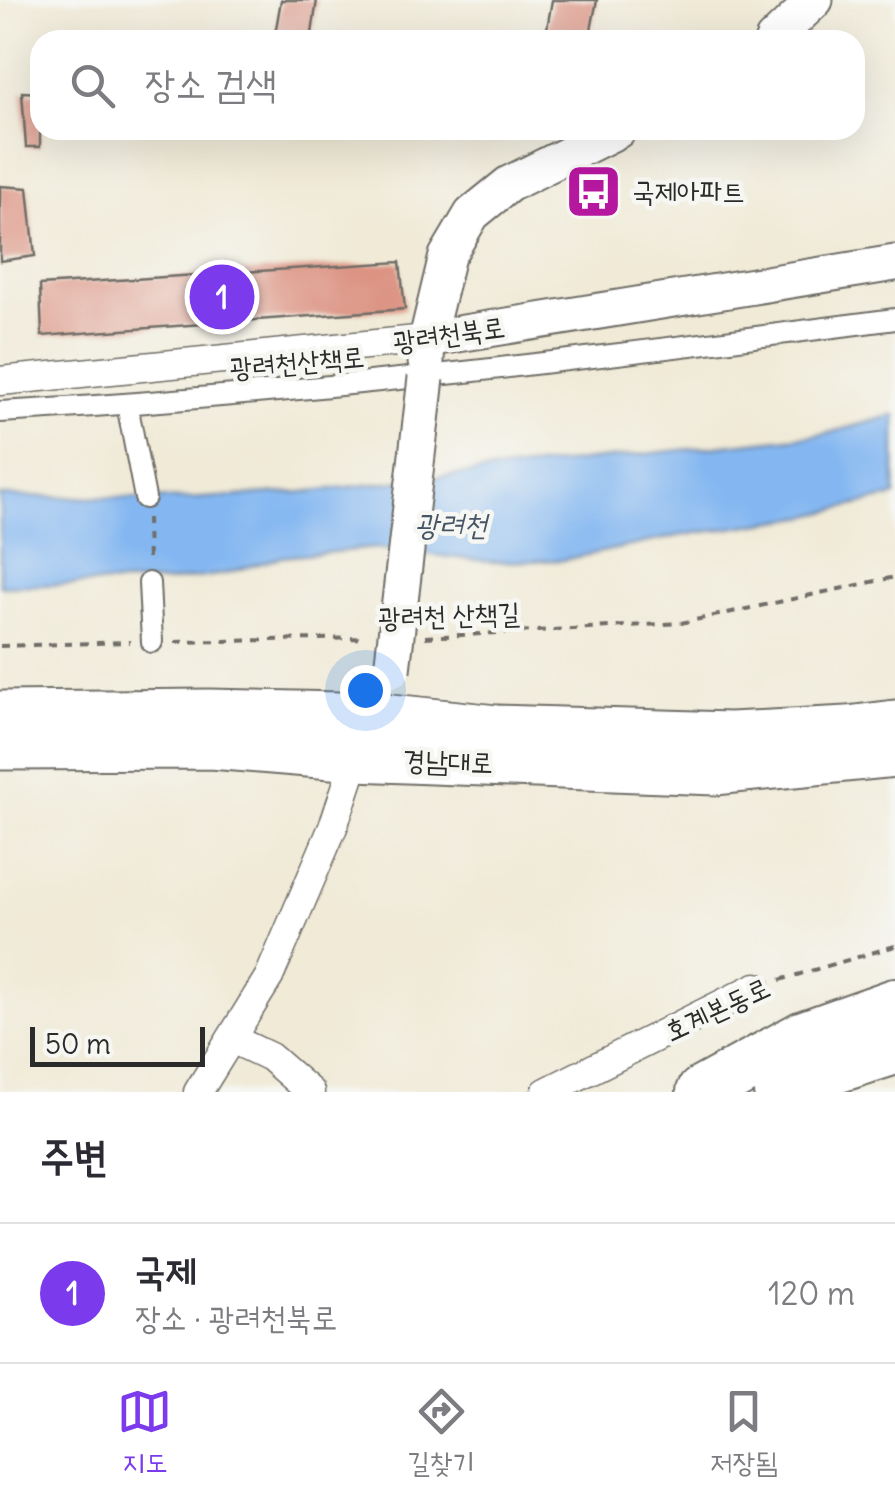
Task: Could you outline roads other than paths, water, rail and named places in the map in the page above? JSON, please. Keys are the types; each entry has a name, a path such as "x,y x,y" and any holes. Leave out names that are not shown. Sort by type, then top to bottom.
{"highway":[{"name":"경남대로","path":"0,714 208,712 382,716 496,728 730,735 895,723"},
{"name":"경남대로","path":"0,747 211,746 356,758 715,772 895,754"},
{"path":"702,1092 804,1036 895,1004"},
{"path":"718,1092 811,1053 895,1027"},
{"path":"779,1092 829,1070 895,1049"}],"street":[{"path":"784,30 815,0"},
{"path":"198,1092 269,976 332,827 356,758 382,716 392,670 426,378 427,340 447,256 472,214 508,184 598,140"},
{"name":"광려천북로","path":"0,381 427,340 895,262"},
{"name":"광려천산책로","path":"0,412 426,378 895,319"},
{"path":"127,404 146,498"},
{"path":"149,583 152,642"},
{"name":"호계본동로","path":"546,1092 756,987"},
{"path":"232,1038 270,1057 310,1092"}],"water":[{"name":"광려천","path":"895,415 895,496 809,516 678,536 563,560 493,562 375,548 282,557 224,574 168,582 0,586 0,496 186,499 303,492 825,434"}],"place":[{"name":"국제아파트","path":"593,191"},
{"name":"국제","path":"222,297"}]}
